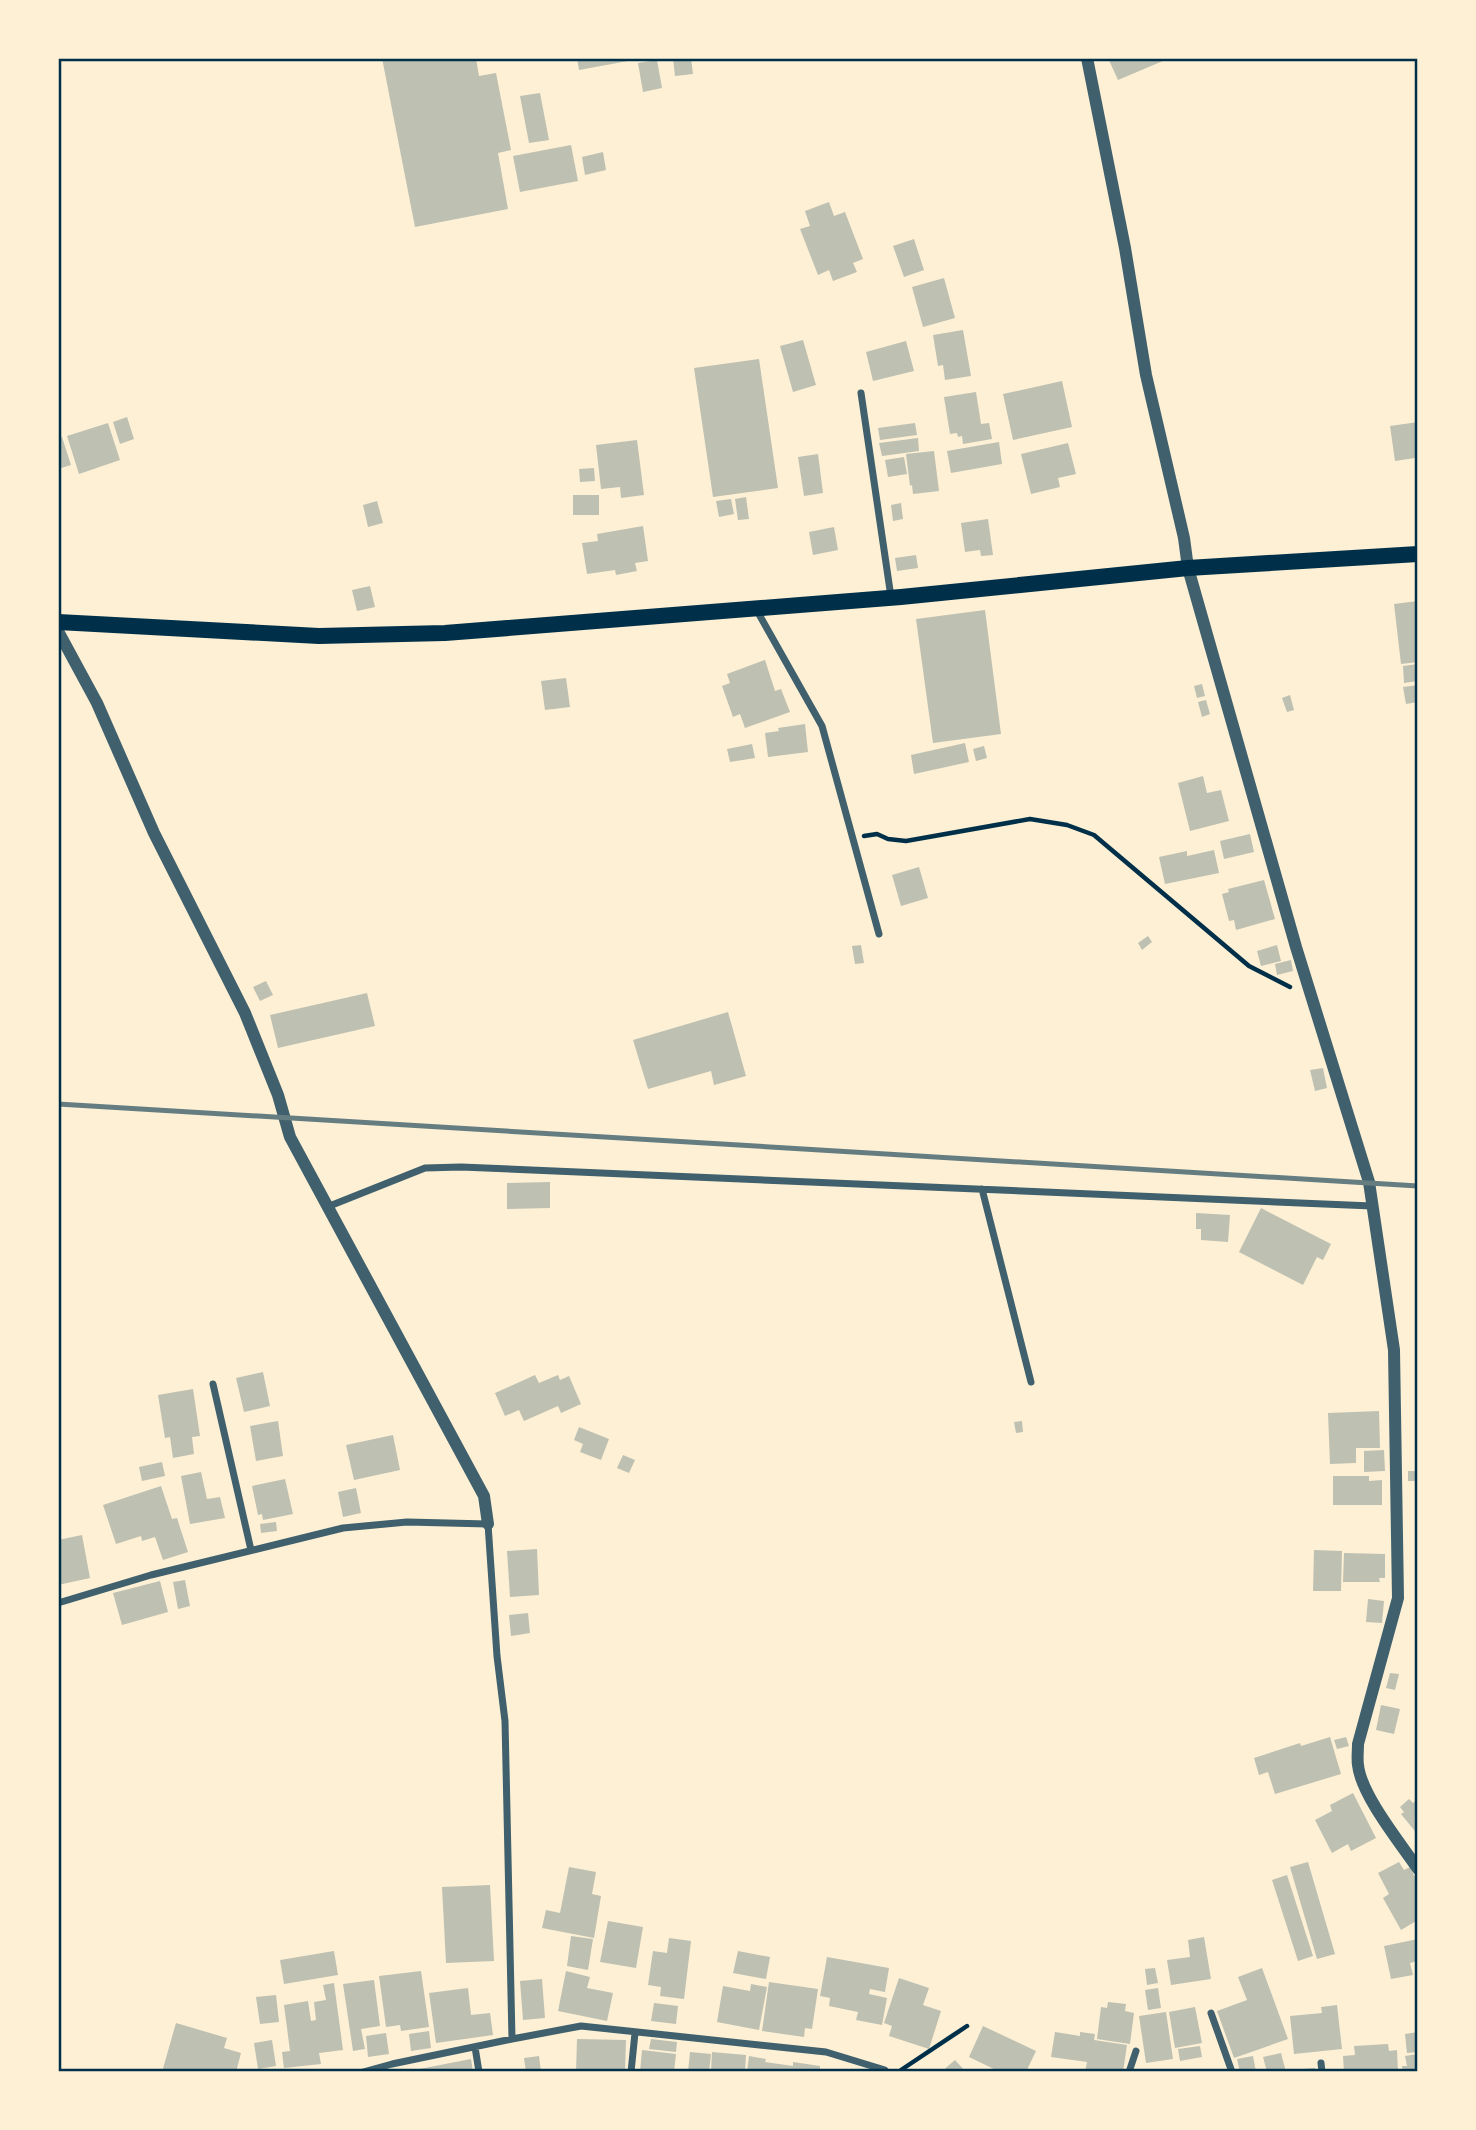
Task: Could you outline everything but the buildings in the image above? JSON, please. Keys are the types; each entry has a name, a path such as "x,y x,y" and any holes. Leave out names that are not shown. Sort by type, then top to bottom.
{"highway":[{"path":"58,622 319,636 445,633 891,598 1188,568 1418,554"}],"street":[{"path":"1087,58 1125,248 1146,375 1184,538 1188,568 1296,947 1367,1174 1373,1206 1394,1350 1398,1598 1358,1744 1358,1767 1365,1788 1418,1869"},
{"path":"861,393 891,598"},
{"path":"755,608 821,726 879,934"},
{"path":"58,631 97,703 154,833 245,1013 278,1095 290,1137 484,1496 505,1721 512,2039"},
{"path":"327,1206 425,1168 461,1167 1373,1206"},
{"path":"982,1189 1031,1382"},
{"path":"213,1384 251,1550"},
{"path":"58,1602 150,1575 343,1528 407,1522 488,1524"},
{"path":"1211,2013 1232,2072"},
{"path":"363,2072 581,2026 826,2052 886,2072"},
{"path":"631,2072 635,2033"},
{"path":"475,2048 479,2072"},
{"path":"1129,2072 1136,2051"},
{"path":"1321,2063 1322,2072"}],"path":[{"path":"853,837 877,834 888,839 906,841 1030,819 1067,825 1094,835 1249,966 1313,998"},
{"path":"897,2072 967,2026"}],"railway":[{"path":"58,1104 1418,1186"}]}
